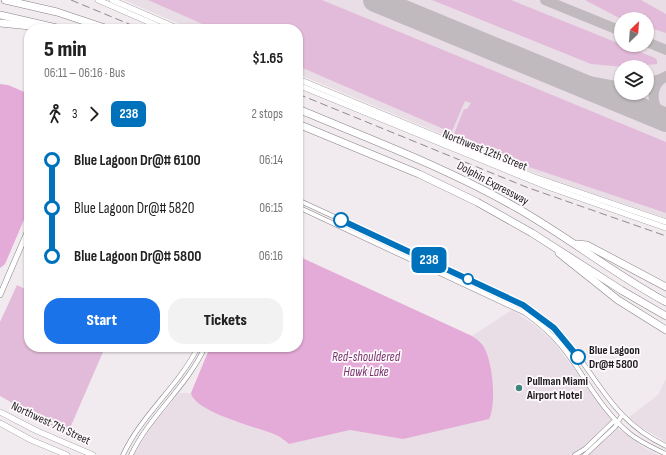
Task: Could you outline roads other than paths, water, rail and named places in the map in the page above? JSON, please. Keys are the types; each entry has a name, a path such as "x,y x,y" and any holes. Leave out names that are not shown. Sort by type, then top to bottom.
{"highway":[{"path":"5,0 57,12 93,24"},
{"path":"0,15 39,24"},
{"path":"0,24 24,26"},
{"name":"Dolphin Expressway","path":"303,110 465,180 523,211 628,280 666,302"},
{"name":"Dolphin Expressway","path":"303,126 437,182 492,210 542,239 621,290 666,316"},
{"path":"542,239 612,296 666,330"},
{"path":"575,244 587,245 666,287"}],"main road":[{"path":"98,0 153,24"},
{"path":"112,0 167,24"},
{"name":"Northwest 12th Street","path":"303,81 534,177 666,222"},
{"name":"Northwest 12th Street","path":"303,87 548,188 666,228"},
{"name":"Northwest 7th Street","path":"0,412 37,431 93,455"},
{"name":"Northwest 7th Street","path":"0,423 31,440 67,455"}],"street":[{"path":"303,202 529,308 549,323 568,344 604,395 622,415 640,431 666,446"},
{"path":"303,209 522,312 544,328 563,348 617,421 638,440 666,454"},
{"path":"0,295 24,240"},
{"path":"451,278 457,273"},
{"path":"563,348 568,344"},
{"path":"124,455 136,431 181,377 195,352"},
{"path":"131,455 150,422 186,380 201,352"},
{"path":"585,455 615,427 617,421 622,415"},
{"path":"575,455 585,449 613,422 617,421"}],"water":[{"path":"0,84 8,85 24,92 24,220 5,264 0,268"},
{"name":"Red-shouldered Hawk Lake","path":"303,258 478,340 484,348 491,368 493,402 489,419 403,439 350,430 289,444 276,435 215,413 203,407 195,400 191,393 208,352 303,352"}],"railway":[{"path":"71,0 129,24"},
{"path":"303,96 526,187 666,236"}],"place":[{"name":"Blue Lagoon Dr@# 5800","path":"578,357"},
{"name":"Pullman Miami Airport Hotel","path":"519,388"}]}
